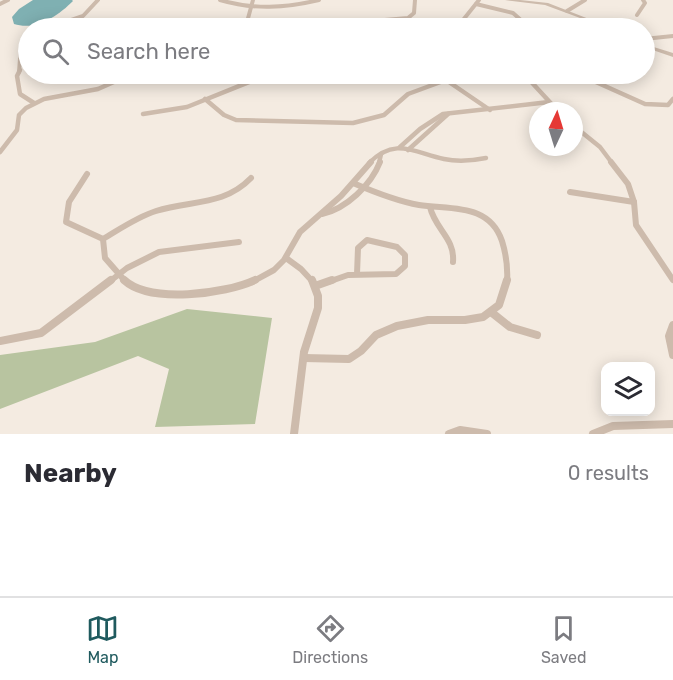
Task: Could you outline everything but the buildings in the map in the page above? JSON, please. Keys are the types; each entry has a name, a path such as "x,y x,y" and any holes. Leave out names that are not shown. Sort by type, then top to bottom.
{"street":[{"path":"0,4 8,0"},
{"path":"79,18 86,15 98,0"},
{"path":"220,0 250,7 284,8 319,0"},
{"path":"247,18 253,0"},
{"path":"408,18 414,13 415,0"},
{"path":"507,0 546,4 585,18"},
{"path":"567,11 585,0"},
{"path":"638,15 645,3 643,0"},
{"path":"465,18 478,2 516,14 519,18"},
{"path":"655,38 673,36"},
{"path":"655,49 673,55"},
{"path":"18,84 19,92 34,103"},
{"path":"0,152 17,130 19,115 34,103 51,97 97,89 109,84"},
{"path":"143,114 171,111 239,84"},
{"path":"205,99 224,115 237,120 342,124 384,115 408,93 434,84"},
{"path":"452,84 490,110"},
{"path":"533,84 549,102"},
{"path":"600,84 645,104 668,105 673,99"},
{"path":"400,147 436,118 448,114 529,105"},
{"path":"408,150 448,114"},
{"path":"583,134 606,155 628,184 634,202 636,225 673,280"},
{"path":"413,137 421,140"},
{"path":"251,178 232,196 206,203 165,208 139,217 103,239 100,250 104,259 136,292 164,295 218,290 255,281 271,273 283,261 299,233 353,183 377,156 390,148 400,147 456,163 474,162 486,158"},
{"path":"321,214 351,203 379,166 381,154"},
{"path":"87,174 70,199 65,213 66,222 71,226 92,230 103,239"},
{"path":"304,358 347,360 362,352 375,336 390,329 419,321 467,321 491,312 505,296 508,266 496,227 484,215 477,212 430,207 387,197 353,183"},
{"path":"570,192 634,202"},
{"path":"430,207 433,219 450,237 453,262"},
{"path":"315,286 357,273 396,274 405,266 405,255 397,247 367,240 358,248 357,273"},
{"path":"0,341 41,333 146,256 159,252 239,242"},
{"path":"283,261 303,270 315,286 318,311 304,358 294,434"},
{"path":"491,312 510,327 537,335"},
{"path":"673,325 669,336 673,355"},
{"path":"593,434 606,426 619,424 654,428 673,424"},
{"path":"449,434 460,430 487,434"}],"green space":[{"path":"187,309 272,318 255,424 155,427 169,369 138,356 0,409 0,355 95,342"}],"water":[{"path":"33,0 73,1 51,18 18,18 18,25 14,24 12,17 19,9"}]}
